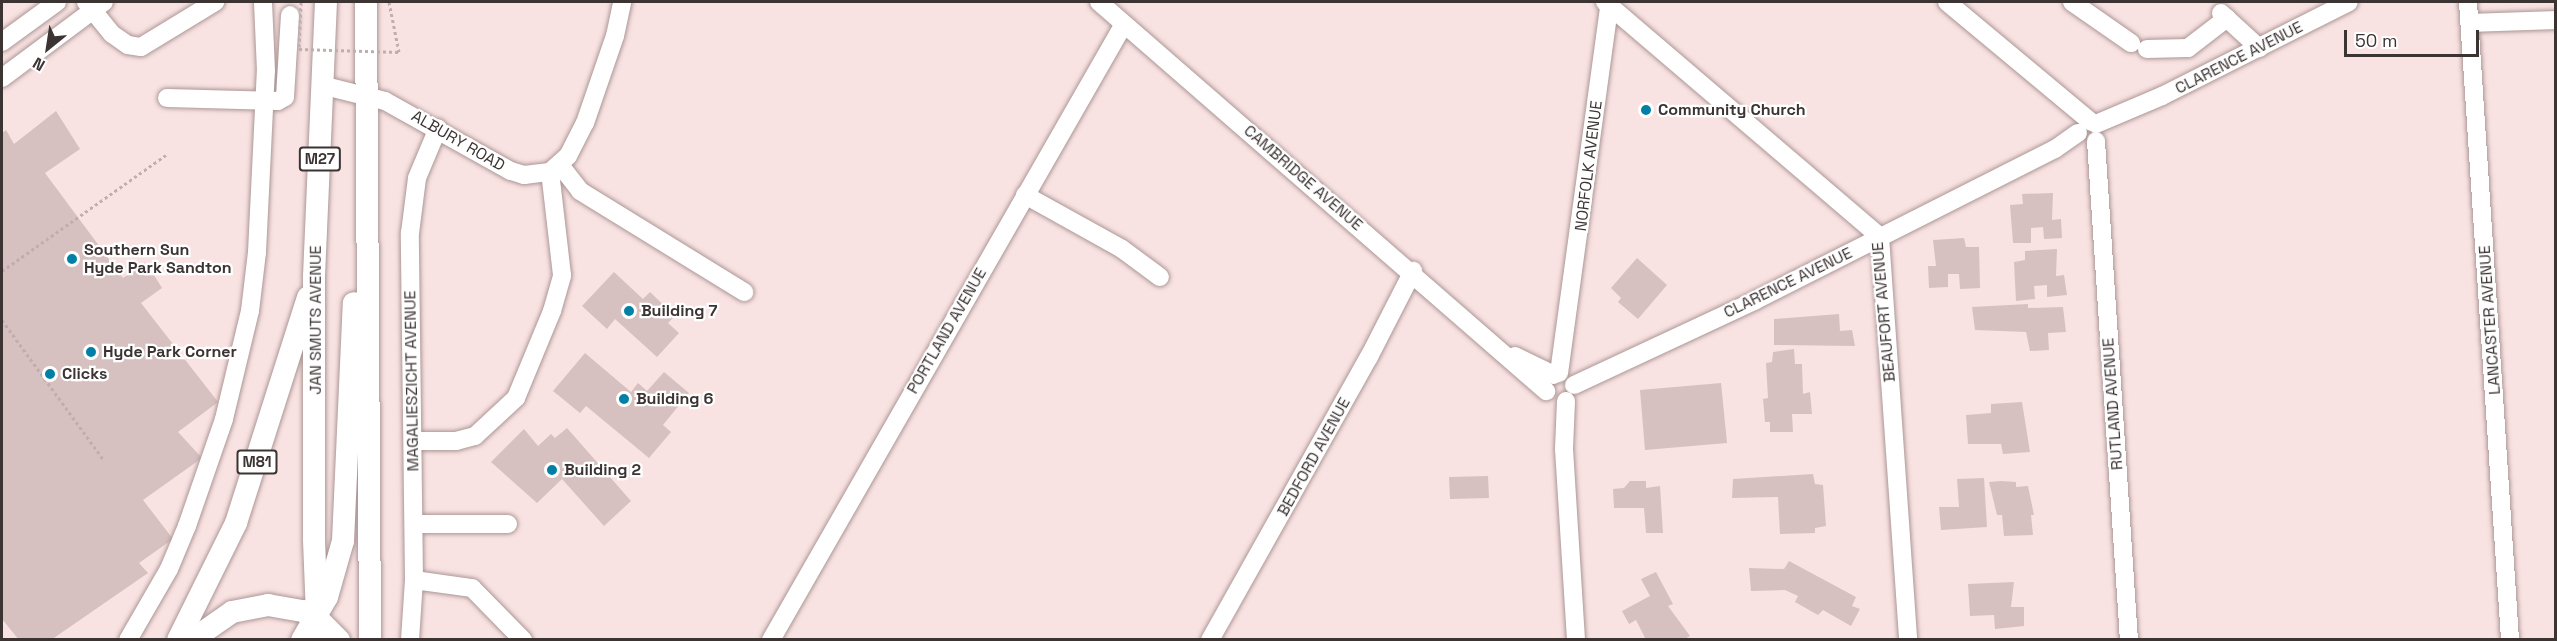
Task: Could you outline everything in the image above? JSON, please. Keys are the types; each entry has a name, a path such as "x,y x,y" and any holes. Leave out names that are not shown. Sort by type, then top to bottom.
{"main road":[{"name":"JAN SMUTS AVENUE","path":"318,629 314,276 325,86 326,2"},
{"name":"M27","path":"366,2 364,148 370,639"},
{"path":"302,639 318,629 343,541 348,394 364,148"},
{"name":"M81","path":"178,639 236,523 279,396 314,276"},
{"path":"192,639 218,620 250,606 285,607 318,629 339,639"}],"street":[{"path":"2,42 57,2"},
{"path":"2,78 94,5 112,34 128,45 141,47 215,2"},
{"path":"128,639 169,569 187,526 224,419 250,311 257,252 264,100 263,2"},
{"path":"413,441 456,441 475,436 490,426 519,392 552,311 562,275 555,169 585,123 615,36 622,2"},
{"name":"CAMBRIDGE AVENUE","path":"1099,2 1508,354 1562,387"},
{"path":"1947,2 2055,94 2089,133"},
{"path":"2072,2 2139,46 2169,52 2188,48 2224,15 2259,48"},
{"name":"CLARENCE AVENUE","path":"1562,387 1616,365 1880,237 2349,2"},
{"name":"LANCASTER AVENUE","path":"2468,2 2510,639"},
{"name":"BEAUFORT AVENUE","path":"1608,3 1880,237 1908,639"},
{"name":"NORFOLK AVENUE","path":"1562,387 1608,3"},
{"path":"167,98 278,101 288,91 296,8"},
{"path":"2470,23 2556,20"},
{"name":"PORTLAND AVENUE","path":"771,639 1124,24"},
{"name":"ALBURY ROAD","path":"325,86 364,94 438,128 511,171 524,175 555,169"},
{"name":"MAGALIESZICHT AVENUE","path":"410,639 414,580 412,200 425,155 438,128"},
{"name":"RUTLAND AVENUE","path":"2089,133 2097,169 2129,639"},
{"path":"555,169 580,191 744,292"},
{"path":"1025,195 1122,249 1160,278"},
{"name":"BEDFORD AVENUE","path":"1210,639 1369,357 1413,271"},
{"path":"1562,387 1576,639"},
{"path":"414,524 508,524"},
{"path":"414,580 472,588 523,639"}],"path":[{"path":"296,8 299,49 399,52 389,2"},
{"path":"2,271 166,155"},
{"path":"2,320 103,459"}],"building":[{"name":"Hyde Park Corner","path":"56,111 80,149 45,173 123,278 146,262 162,288 141,303 218,402 178,432 202,458 143,500 173,539 139,563 148,573 51,640 19,640 2,619 2,133 6,130 14,144"},
{"path":"2053,193 2052,220 2061,219 2062,238 2044,239 2043,227 2031,228 2031,243 2013,243 2010,205 2023,204 2022,194"},
{"path":"1964,238 1966,247 1979,247 1980,288 1960,289 1959,274 1948,274 1948,287 1929,288 1928,266 1936,266 1933,240"},
{"path":"2057,249 2056,276 2064,275 2067,295 2047,297 2047,285 2034,286 2035,299 2016,301 2014,262 2025,260 2025,251"},
{"path":"1637,258 1667,285 1638,319 1618,302 1621,298 1611,288"},
{"name":"Building 7","path":"614,272 643,299 650,292 675,316 668,323 679,333 657,357 615,319 607,329 582,306"},
{"path":"2028,304 2028,308 2063,307 2066,332 2048,333 2049,350 2030,351 2026,332 1975,330 1972,307"},
{"path":"1839,314 1840,331 1852,330 1855,346 1774,345 1774,319"},
{"path":"1794,349 1795,364 1802,364 1803,394 1810,392 1812,414 1792,414 1793,432 1770,432 1770,422 1765,422 1763,399 1768,398 1766,363 1772,362 1773,352"},
{"name":"Building 6","path":"585,353 631,392 638,383 647,391 664,372 689,393 663,425 671,432 649,458 586,406 580,413 553,391"},
{"path":"1721,383 1727,443 1645,450 1640,390"},
{"path":"2022,402 2030,452 2003,454 2001,444 1968,444 1966,415 1991,413 1991,404"},
{"name":"Building 2","path":"567,428 631,501 604,526 562,479 537,503 491,462 524,429 538,446 551,434 555,438"},
{"path":"1813,474 1815,484 1823,485 1826,526 1815,528 1815,533 1780,534 1778,497 1732,498 1733,479"},
{"path":"1488,476 1489,498 1450,499 1449,477"},
{"path":"1984,478 1987,527 1941,530 1939,507 1959,507 1957,479"},
{"path":"1630,481 1646,481 1646,488 1660,486 1663,533 1646,533 1644,508 1614,508 1613,489 1624,488"},
{"path":"1989,482 2016,482 2016,487 2028,486 2034,515 2031,515 2033,535 2004,536 2002,515 1997,515"},
{"path":"1789,561 1856,597 1852,606 1860,609 1851,626 1823,610 1818,615 1795,602 1798,596 1785,590 1751,591 1749,568 1784,569"},
{"path":"1656,572 1673,604 1668,606 1690,636 1683,640 1646,640 1636,620 1629,624 1622,611 1650,596 1641,579"},
{"path":"2014,582 2011,607 2024,607 2024,626 1995,629 1994,615 1970,616 1968,584"}],"place":[{"name":"Community Church","path":"1646,110"},
{"name":"Southern Sun Hyde Park Sandton","path":"72,259"},
{"name":"Building 7","path":"629,311"},
{"name":"Hyde Park Corner","path":"91,352"},
{"name":"Clicks","path":"50,374"},
{"name":"Building 6","path":"624,399"},
{"name":"Building 2","path":"552,470"}]}
